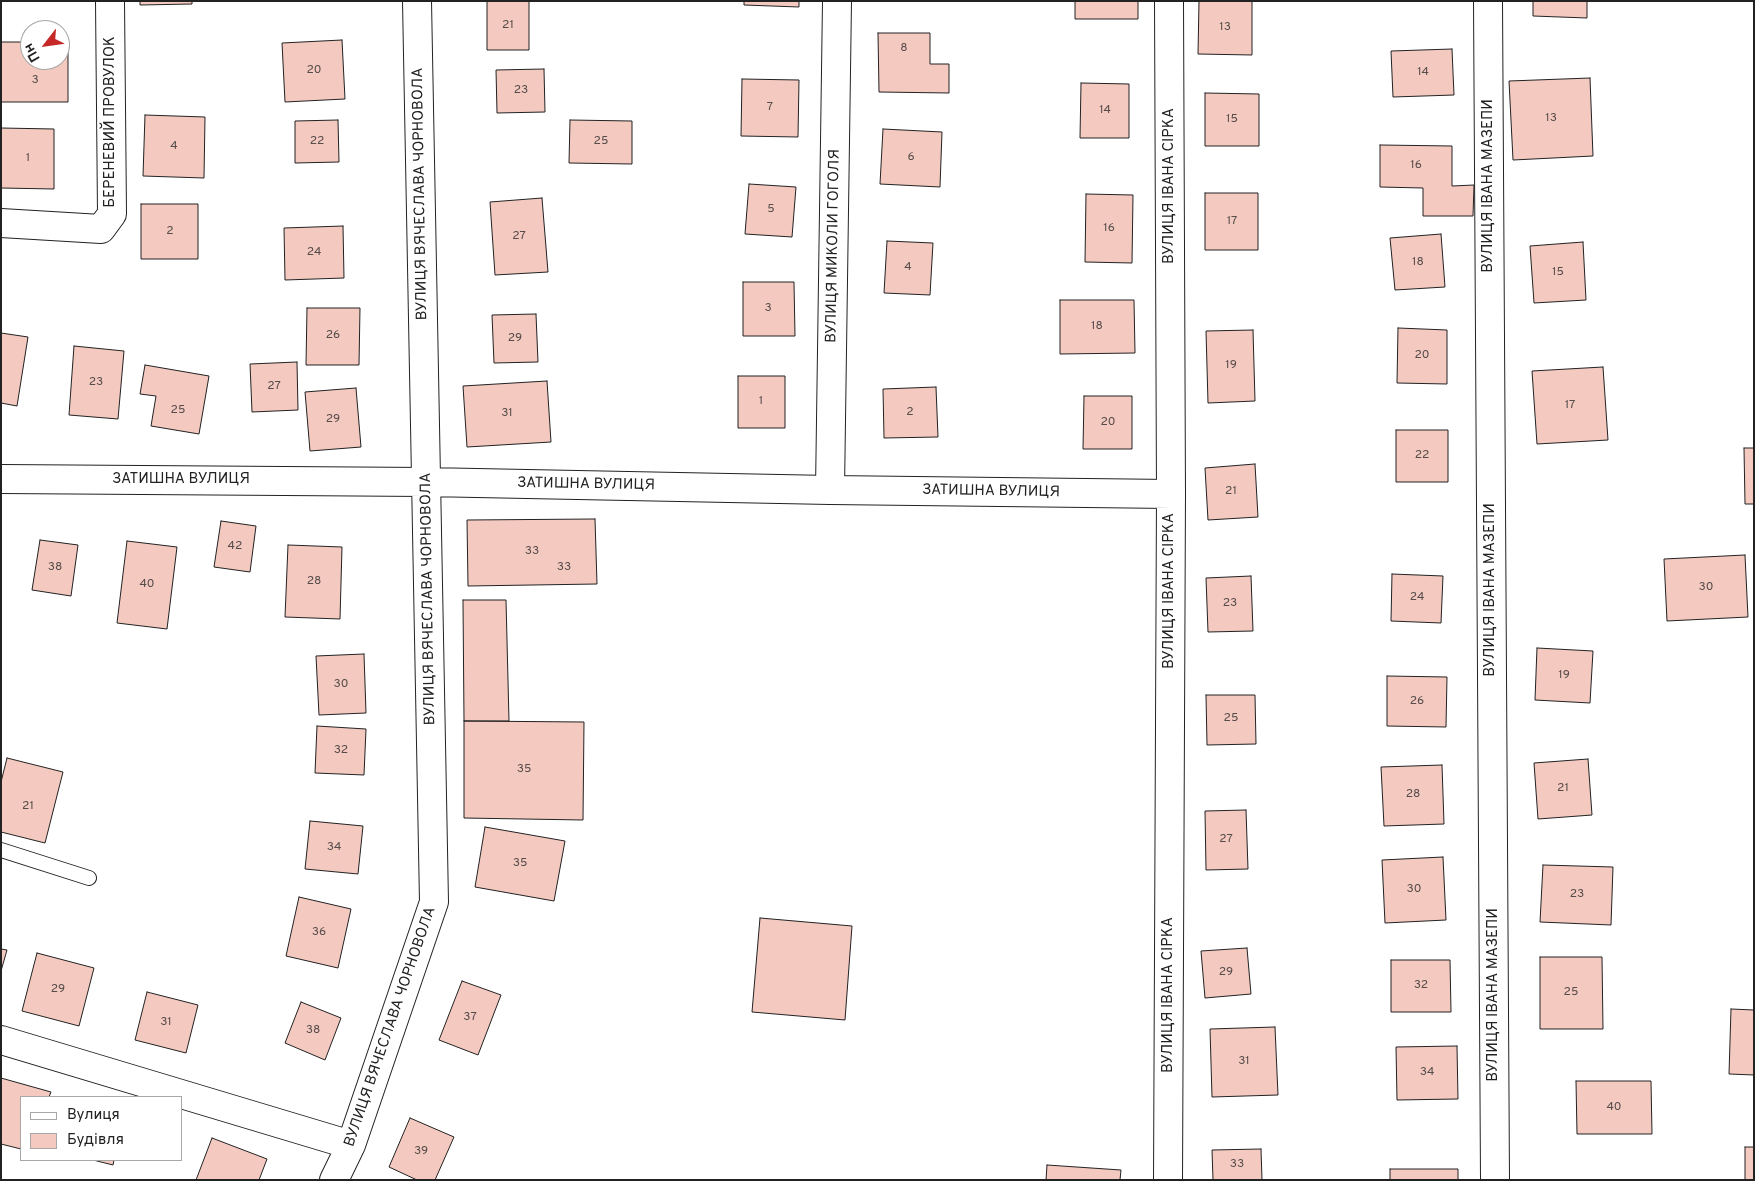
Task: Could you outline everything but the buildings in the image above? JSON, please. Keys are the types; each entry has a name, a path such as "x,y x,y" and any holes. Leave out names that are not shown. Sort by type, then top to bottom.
{"street":[{"name":"БЕРЕНЕВИЙ ПРОВУЛОК","path":"1,223 101,229 112,214 110,1"},
{"name":"ВУЛИЦЯ ВЯЧЕСЛАВА ЧОРНОВОЛА","path":"334,1180 351,1145 434,902 417,1"},
{"name":"ВУЛИЦЯ МИКОЛИ ГОГОЛЯ","path":"830,490 837,1"},
{"name":"ВУЛИЦЯ ІВАНА СІРКА","path":"1168,1180 1171,494 1169,1"},
{"name":"ВУЛИЦЯ ІВАНА МАЗЕПИ","path":"1488,1 1495,1180"},
{"name":"ЗАТИШНА ВУЛИЦЯ","path":"1,479 426,482 1171,494"},
{"path":"1,1040 351,1145"}],"lane":[{"path":"1,850 88,878"}]}
